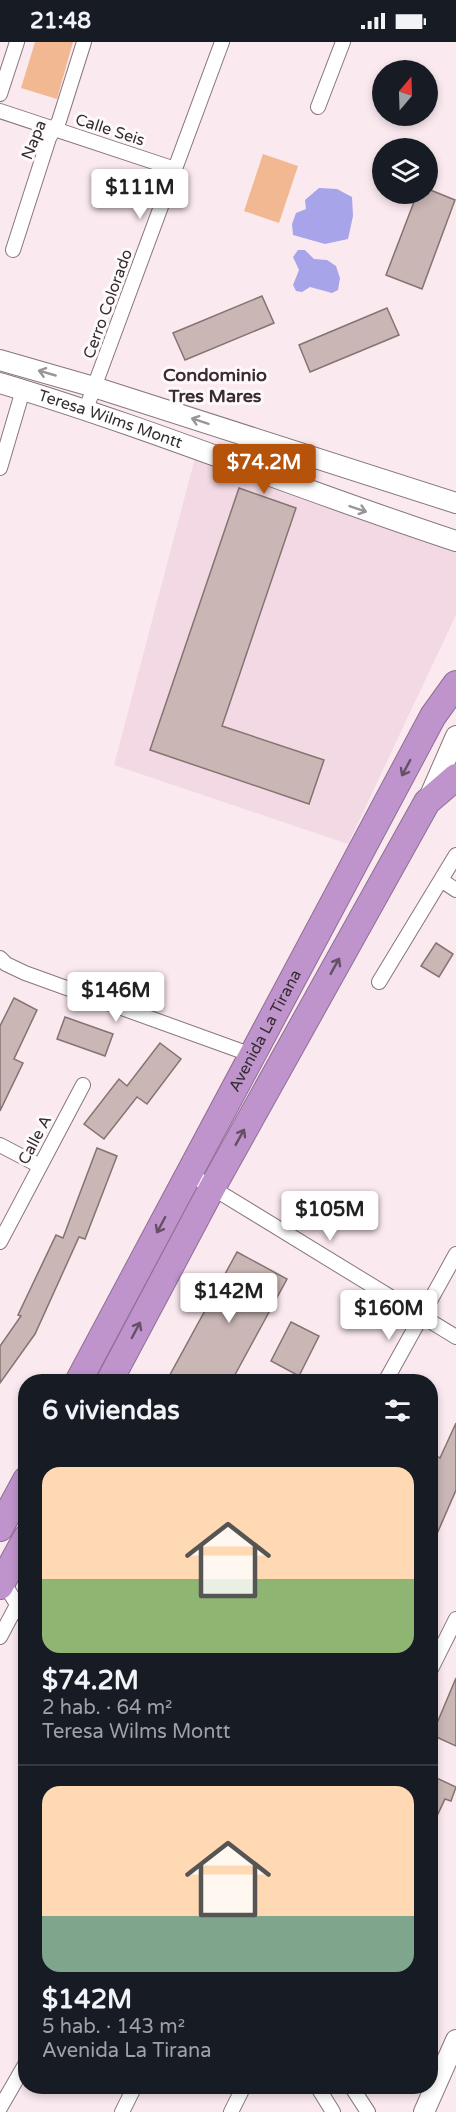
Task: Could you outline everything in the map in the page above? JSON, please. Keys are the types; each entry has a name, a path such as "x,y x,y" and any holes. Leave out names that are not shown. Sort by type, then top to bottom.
{"highway":[{"name":"Avenida La Tirana","path":"82,1374 434,716 456,684"},
{"name":"Avenida La Tirana","path":"113,1374 212,1188 427,802 456,777"},
{"path":"0,1528 18,1495"}],"street":[{"path":"0,94 17,42"},
{"name":"Napa","path":"13,250 49,138 59,121 84,42"},
{"name":"Cerro Colorado","path":"86,409 222,42"},
{"path":"318,107 343,42"},
{"name":"Calle Seis","path":"0,111 176,169"},
{"name":"Teresa Wilms Montt","path":"0,360 94,387 456,503"},
{"name":"Teresa Wilms Montt","path":"0,383 86,409 325,498 455,540"},
{"path":"0,468 24,390"},
{"path":"434,716 456,671"},
{"path":"427,802 456,736"},
{"path":"378,982 456,855"},
{"path":"441,880 456,890"},
{"path":"0,958 6,964 25,973 252,1055"},
{"name":"Calle A","path":"0,1242 83,1085"},
{"path":"0,1145 40,1166"},
{"path":"188,1173 456,1338"},
{"path":"389,1374 456,1254"},
{"path":"0,1637 17,1605 11,1569"},
{"path":"438,1655 456,1619"},
{"path":"438,2079 456,2040"},
{"path":"0,2108 18,2077"},
{"path":"122,2112 131,2094"},
{"path":"231,2112 240,2094"},
{"path":"321,2094 329,2110"},
{"path":"356,2094 368,2112"},
{"path":"423,2112 431,2094"}],"shaded area":[{"path":"35,42 73,42 57,99 21,88"},
{"path":"263,154 298,166 279,223 244,211"},
{"path":"319,188 337,189 352,197 353,216 348,239 325,244 293,235 292,224 296,213 306,209 305,200"},
{"path":"298,250 305,250 314,259 327,260 336,266 340,278 338,290 332,293 310,287 302,292 296,291 293,285 299,270 293,257"},
{"path":"195,458 456,550 456,615 348,844 114,765"}],"building":[{"path":"438,193 455,200 422,289 386,275 413,204 438,204"},
{"path":"262,296 274,323 185,360 173,333"},
{"path":"387,308 399,335 310,372 299,345"},
{"path":"239,488 296,508 222,726 324,760 309,804 150,750"},
{"path":"436,943 453,954 439,977 421,966"},
{"path":"14,998 37,1010 14,1059 23,1063 0,1111 0,1026"},
{"path":"65,1017 113,1034 105,1056 57,1039"},
{"path":"160,1043 181,1059 147,1104 137,1097 104,1139 84,1124 119,1079 127,1086"},
{"path":"97,1148 117,1156 85,1239 79,1237 35,1334 0,1383 0,1346 21,1316 18,1315 56,1235 63,1238"},
{"path":"237,1252 287,1279 235,1374 170,1374"},
{"path":"291,1322 319,1336 300,1374 295,1374 271,1361"},
{"path":"456,1423 456,1490 438,1532 438,1457 440,1458"},
{"path":"456,1678 456,1746 438,1738 438,1721"},
{"path":"438,1779 456,1787 451,1801 445,1799 438,1814"}],"district":[{"name":"Condominio Tres Mares","path":"215,385"}]}
